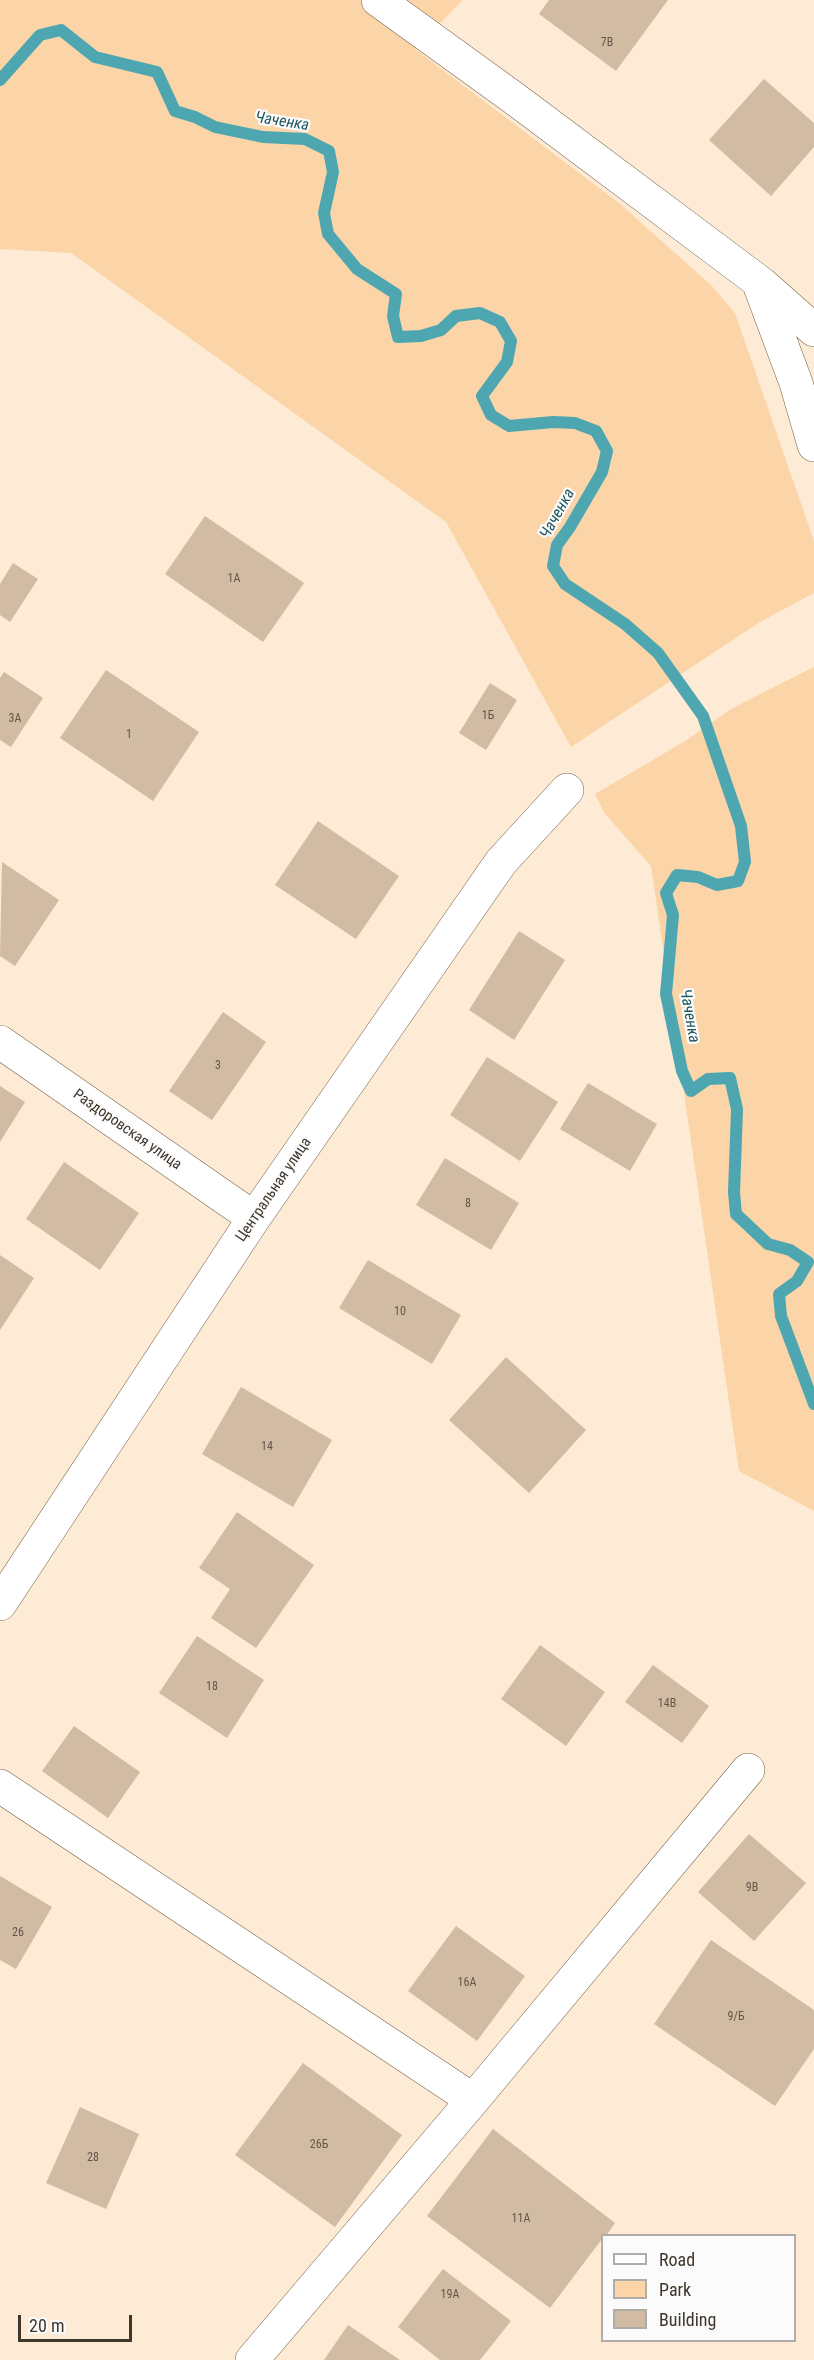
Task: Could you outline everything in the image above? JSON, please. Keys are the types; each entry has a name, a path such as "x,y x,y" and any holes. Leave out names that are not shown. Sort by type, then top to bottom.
{"street":[{"path":"378,0 515,99 758,281 814,330"},
{"path":"758,281 796,383 814,445"},
{"name":"Центральная улица","path":"0,1604 254,1218 501,861 567,790"},
{"name":"Раздоровская улица","path":"0,1042 254,1218"},
{"path":"252,2360 473,2100 748,1770"},
{"path":"0,1786 473,2100"}],"green space":[{"path":"0,0 463,0 415,49 619,203 711,285 735,313 814,541 814,593 760,622 571,747 446,522 71,253 0,249"},
{"path":"814,667 814,1511 739,1471 651,866 605,814 595,794 685,741 731,709"}],"building":[{"path":"549,0 668,0 616,71 539,14"},
{"path":"764,79 814,123 814,147 771,196 709,140"},
{"path":"205,516 304,583 263,642 165,574"},
{"path":"13,563 38,579 10,622 0,615 0,584"},
{"path":"106,670 199,732 153,801 60,738"},
{"path":"4,672 43,698 11,747 0,740 0,678"},
{"path":"490,683 517,700 486,750 459,733"},
{"path":"318,821 399,876 356,939 275,885"},
{"path":"2,862 59,900 15,966 0,956"},
{"path":"519,931 565,960 514,1040 469,1010"},
{"path":"223,1012 266,1042 212,1120 169,1091"},
{"path":"487,1057 558,1102 520,1161 450,1115"},
{"path":"588,1083 657,1124 630,1171 560,1129"},
{"path":"0,1086 25,1102 0,1142"},
{"path":"445,1158 519,1203 491,1250 416,1205"},
{"path":"64,1162 139,1213 100,1270 26,1219"},
{"path":"0,1255 34,1278 0,1330"},
{"path":"368,1260 461,1315 432,1364 339,1308"},
{"path":"506,1357 586,1430 529,1493 449,1420"},
{"path":"241,1387 332,1440 293,1507 202,1454"},
{"path":"237,1512 314,1565 256,1648 211,1618 230,1589 199,1568"},
{"path":"197,1636 264,1680 227,1738 159,1693"},
{"path":"540,1645 605,1692 566,1746 501,1699"},
{"path":"653,1665 709,1706 682,1743 625,1702"},
{"path":"74,1726 140,1772 108,1818 42,1771"},
{"path":"749,1834 806,1883 754,1941 698,1892"},
{"path":"0,1876 52,1907 16,1969 0,1960"},
{"path":"456,1926 525,1976 477,2041 408,1991"},
{"path":"711,1940 814,2010 814,2049 775,2106 654,2024"},
{"path":"303,2063 402,2135 335,2227 235,2155"},
{"path":"80,2107 139,2134 106,2209 46,2183"},
{"path":"493,2129 615,2223 607,2234 601,2234 601,2240 550,2308 427,2216"},
{"path":"443,2269 511,2321 480,2360 440,2360 398,2327"},
{"path":"348,2325 400,2360 324,2360"}],"waterway":[{"name":"Чаченка","path":"0,80 40,35 61,30 95,57 157,72 175,111 195,117 215,127 263,137 305,139 329,151 333,172 324,213 328,234 357,269 396,294 393,316 398,337 421,336 441,330 456,316 480,313 500,322 511,341 507,362 482,396 491,415 509,426 553,422 575,423 596,431 607,451 602,472 557,545 553,566 565,584 625,624 658,653 703,716 741,826 745,862 738,881 717,885 698,877 677,875 666,893 673,915 666,994 682,1071 691,1091 708,1079 730,1078 737,1109 734,1192 736,1214 768,1244 790,1250 808,1262 797,1281 779,1294 781,1316 814,1404"}]}
